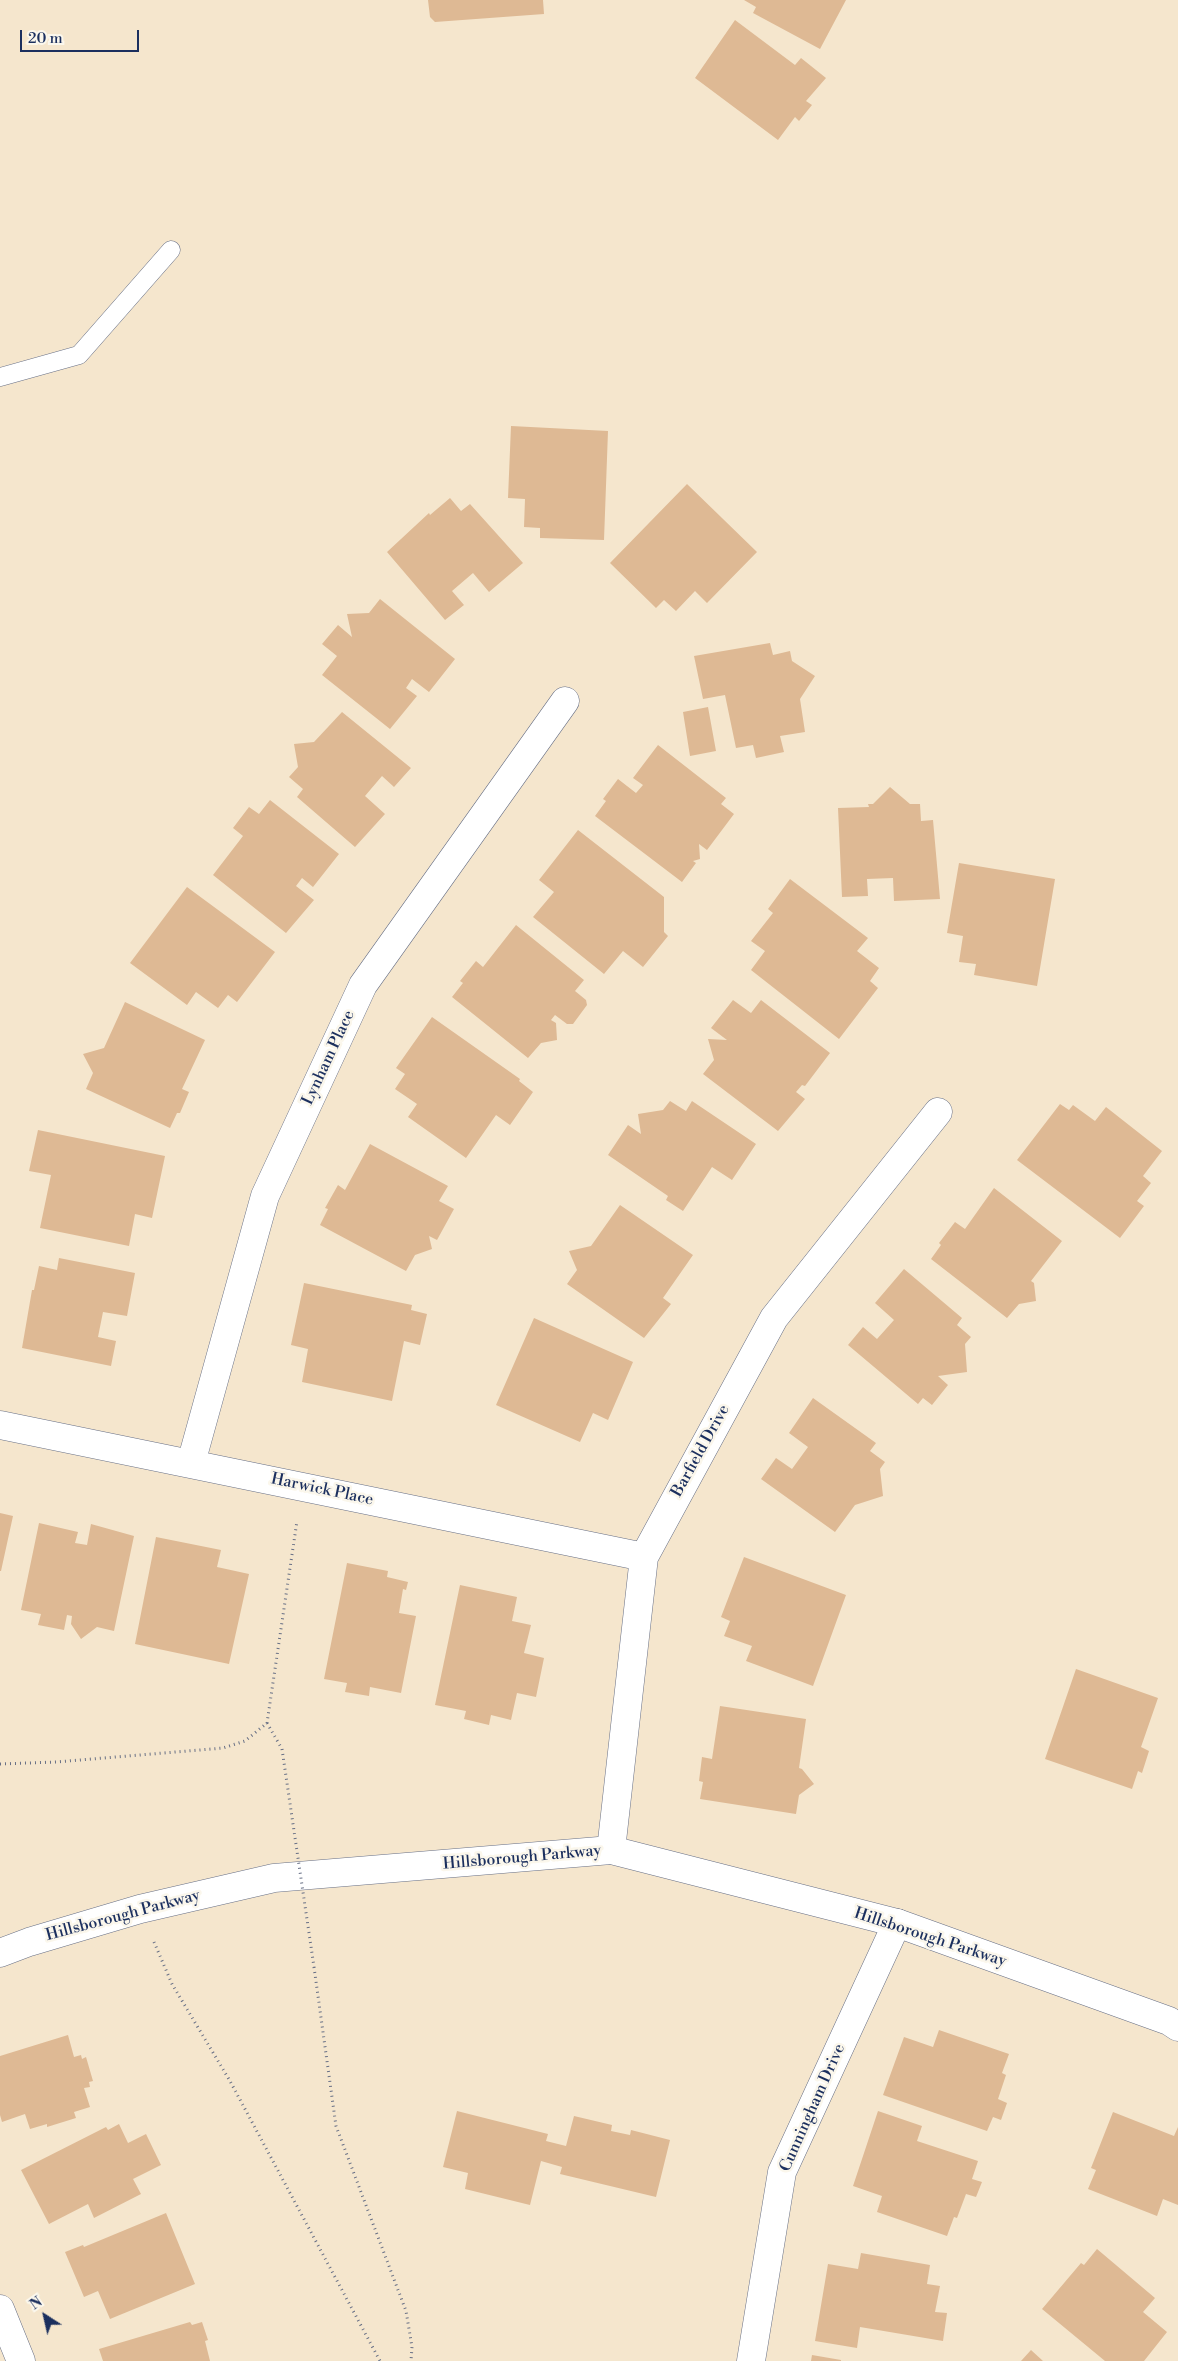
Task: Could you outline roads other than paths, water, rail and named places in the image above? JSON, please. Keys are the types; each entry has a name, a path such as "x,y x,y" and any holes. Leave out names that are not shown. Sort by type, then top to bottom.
{"street":[{"name":"Lynham Place","path":"191,1462 265,1196 363,985 565,701"},
{"name":"Barfield Drive","path":"611,1850 644,1557 774,1318 938,1112"},
{"name":"Harwick Place","path":"0,1425 191,1462 644,1557"},
{"name":"Hillsborough Parkway","path":"0,1953 29,1942 140,1909 274,1878 611,1850 897,1923 1169,2021 1178,2027"},
{"name":"Cunningham Drive","path":"750,2361 782,2172 897,1923"},
{"path":"0,2309 12,2353"}],"lane":[{"path":"0,377 79,355 171,250"}]}
